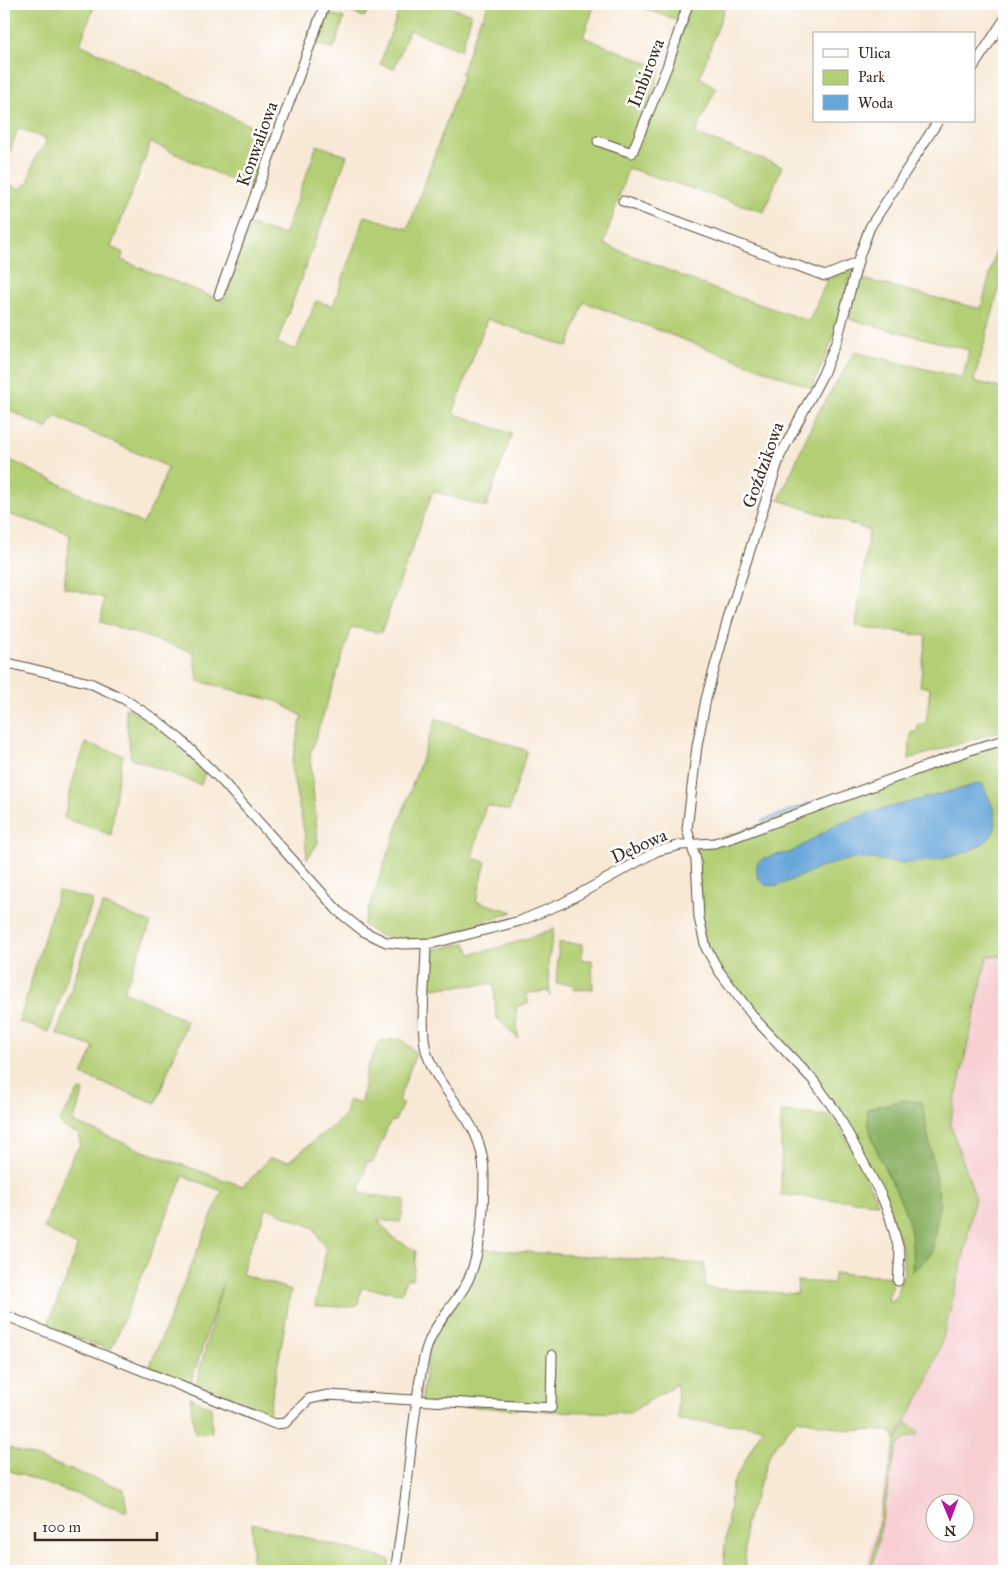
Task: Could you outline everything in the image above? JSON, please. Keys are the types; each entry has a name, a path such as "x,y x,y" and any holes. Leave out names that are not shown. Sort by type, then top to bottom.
{"street":[{"name":"Konwaliowa","path":"220,295 325,4"},
{"name":"Imbirowa","path":"598,140 632,153 667,67 688,4"},
{"path":"976,63 1004,20"},
{"name":"Goździkowa","path":"898,1281 900,1253 889,1214 837,1113 813,1080 756,1020 720,971 706,948 701,932 696,860 687,829 696,746 720,645 780,456 799,415 823,374 837,340 870,227 937,122"},
{"path":"623,201 825,276 858,263"},
{"name":"Dębowa","path":"4,662 90,682 118,696 159,722 200,759 309,876 339,912 368,935 397,944 426,944 520,922 563,903 657,851 691,844 714,843 732,838 973,749 1004,740"},
{"path":"395,1571 421,1369 430,1338 462,1291 473,1269 478,1243 484,1175 481,1151 472,1127 433,1067 426,1049 424,1036 426,944"},
{"path":"4,1315 148,1371 271,1424 285,1423 302,1404 318,1397 356,1396 550,1408 552,1355"}],"shaded area":[{"path":"1004,956 1004,1571 865,1571 895,1441 926,1385 943,1338 964,1254 975,1196 950,1124 987,957"}],"green space":[{"path":"4,4 95,4 80,44 272,136 256,177 250,184 235,182 151,142 111,247 123,253 121,260 223,301 250,225 284,235 317,145 347,156 277,343 296,350 316,301 333,306 365,216 408,229 463,75 461,74 481,17 483,18 488,4 595,4 583,37 661,68 646,114 654,117 691,4 726,4 700,77 716,88 695,134 782,166 764,212 628,168 604,244 714,289 809,321 828,278 852,269 838,327 812,388 584,302 568,347 487,319 453,413 512,434 486,507 433,491 381,633 352,627 310,755 318,843 307,859 305,836 291,767 302,716 279,702 198,681 193,652 101,622 104,598 64,587 70,535 60,530 4,513 4,457 143,524 158,495 168,467 55,416 47,429 9,410 4,418 4,183 20,189 29,180 35,158 45,145 46,139 18,128 4,169"},
{"path":"328,4 375,4 364,17"},
{"path":"401,4 439,4 472,14 461,50 409,30 394,69 380,64"},
{"path":"631,4 684,4 678,20"},
{"path":"326,13 344,18 334,49 314,43"},
{"path":"1004,218 1004,286 1000,285 974,381 1004,389 1004,730 909,759 911,732 917,732 918,724 926,723 930,688 920,686 926,636 856,626 869,530 779,500 815,418 855,352 963,378 969,350 849,319 858,278 981,309"},
{"path":"128,708 169,738 205,773 201,785 131,758 125,709"},
{"path":"436,718 527,751 509,811 486,805 472,858 486,862 476,901 513,912 430,939 396,939 378,934 363,925"},
{"path":"1004,742 1004,956 987,957 950,1124 975,1196 964,1254 943,1338 926,1385 895,1441 892,1433 888,1431 848,1430 797,1419 771,1451 745,1525 745,1571 725,1571 724,1554 732,1485 763,1427 678,1420 677,1384 629,1413 421,1404 428,1353 433,1339 482,1249 705,1264 705,1288 797,1294 798,1281 833,1283 834,1273 894,1277 888,1300 894,1301 904,1272 902,1246 889,1214 837,1113 789,1056 706,948 697,885 697,846"},
{"path":"86,743 123,755 117,784 111,835 64,818 75,773"},
{"path":"58,891 93,900 49,1032 19,1022"},
{"path":"103,904 151,923 124,991 187,1021 156,1103 82,1075 94,1047 57,1034 85,946"},
{"path":"554,929 548,963 550,996 548,991 527,993 528,1004 516,1006 518,1039 496,1017 494,984 430,988 429,973 432,950 466,943 471,954 505,946"},
{"path":"559,943 582,944 582,960 592,960 593,989 574,990 573,984 556,984"},
{"path":"401,1039 414,1051 415,1056 398,1101 403,1103 395,1121 390,1122 373,1162 367,1162 359,1193 405,1200 400,1222 377,1220 393,1238 416,1251 413,1279 406,1279 402,1293 361,1288 358,1305 351,1307 315,1306 326,1250 314,1228 267,1208 246,1258 242,1274 291,1290 268,1419 195,1388 223,1282 190,1386 149,1368 222,1191 183,1176 111,1350 47,1327 77,1246 44,1228 73,1155 80,1145 79,1134 65,1128 59,1122 79,1090 84,1091 73,1122 146,1152 242,1186 257,1173 269,1158 289,1161 345,1116 348,1100 361,1104 366,1071 380,1041"},
{"path":"902,1100 922,1102 940,1201 932,1253 912,1272 912,1245 906,1214 873,1140 867,1109"},
{"path":"781,1112 831,1116 847,1139 878,1203 781,1195"},
{"path":"190,1397 211,1407 212,1432 195,1434"},
{"path":"907,1423 919,1432 917,1435 899,1444 896,1451 872,1571 869,1571 895,1444"},
{"path":"4,1446 124,1489 127,1512 4,1469"},
{"path":"252,1523 390,1560 388,1571 252,1571"}],"water":[{"path":"982,783 993,808 996,823 993,834 985,842 973,849 943,859 914,863 866,859 845,860 825,866 777,886 765,885 758,878 756,867 759,861 774,855 790,853 834,826 875,811"}],"waterway":[{"path":"762,821 829,797"}]}
